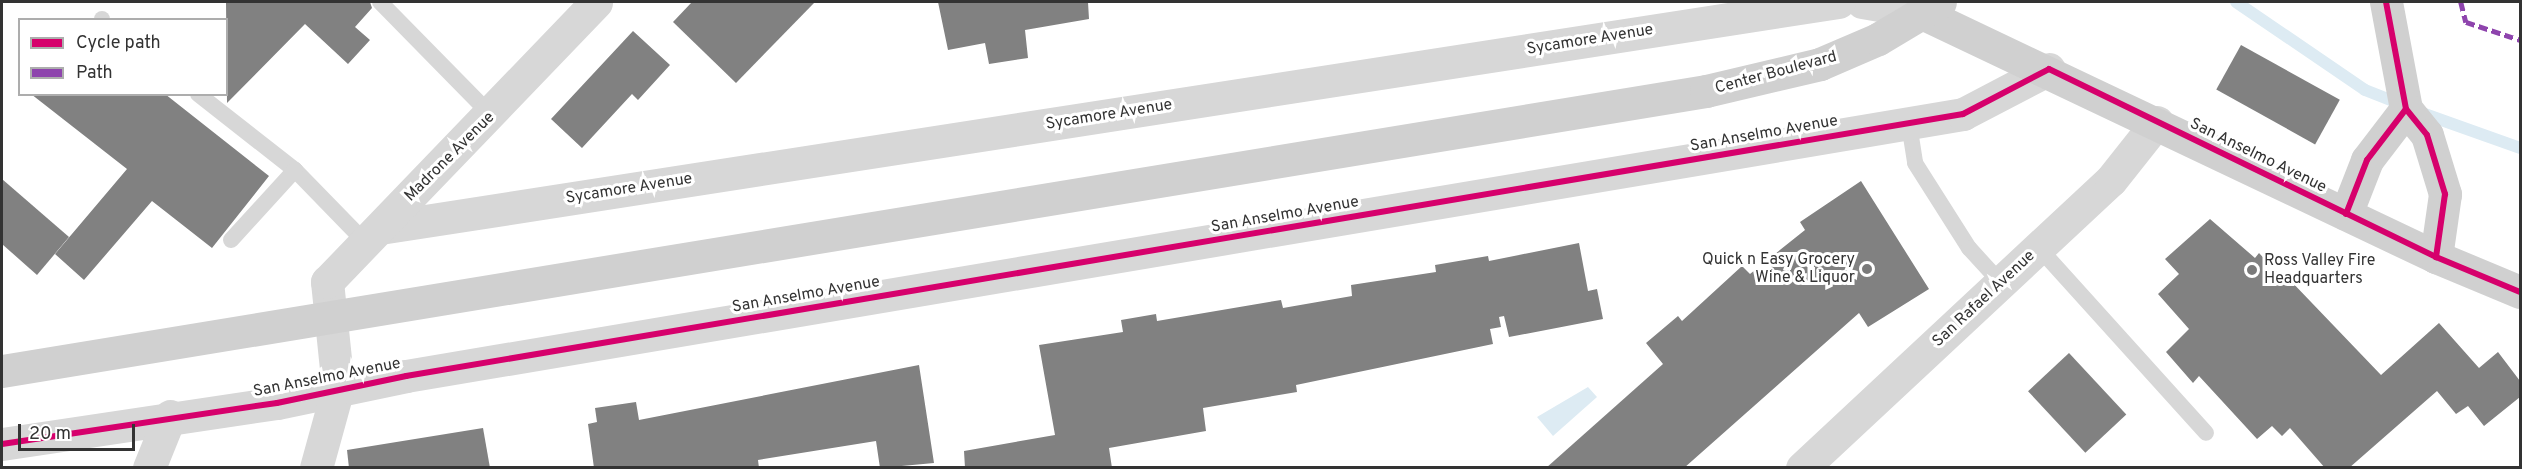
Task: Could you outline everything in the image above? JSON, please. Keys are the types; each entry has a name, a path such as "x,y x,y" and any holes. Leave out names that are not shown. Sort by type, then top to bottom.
{"main road":[{"path":"1930,7 2049,69"},
{"name":"Center Boulevard","path":"2,371 1706,92 1820,64 1878,39 1930,7"},
{"path":"2388,13 2406,109 2427,135 2445,194 2436,257"},
{"name":"San Anselmo Avenue","path":"2049,69 2436,257 2520,292"},
{"path":"2346,214 2381,139 2406,109"}],"street":[{"name":"Madrone Avenue","path":"338,388 327,282 492,116 596,2"},
{"name":"Sycamore Avenue","path":"372,235 1731,10 1839,2"},
{"path":"1862,2 1930,7"},
{"name":"San Anselmo Avenue","path":"2,444 170,416 277,403 338,388 1963,114 2049,69"},
{"name":"San Rafael Avenue","path":"1802,468 2111,180 2157,122"},
{"path":"316,468 338,388"},
{"path":"149,468 170,416"}],"lane":[{"path":"380,2 492,116"},
{"path":"201,96 295,170 372,235"},
{"path":"1909,123 1915,162 1969,248 2001,283"},
{"path":"231,240 295,170"},
{"path":"2039,248 2206,433"}],"shaded area":[{"path":"1588,387 1597,397 1553,436 1537,417"}],"building":[{"path":"226,2 370,2 372,8 355,27 370,40 348,64 305,24 227,103 228,18 226,18"},
{"path":"692,2 815,2 736,83 673,22"},
{"path":"938,2 1088,2 1089,19 1025,30 1028,58 989,64 985,43 948,50"},
{"path":"633,31 670,65 638,100 632,94 582,148 551,119"},
{"path":"2241,45 2340,100 2315,144 2216,90"},
{"path":"34,96 168,96 269,176 212,248 152,201 84,280 55,254 127,169"},
{"path":"2,179 69,237 37,275 2,244"},
{"path":"1861,181 1929,289 1868,327 1859,313 1684,468 1546,468 1663,364 1646,343 1678,316 1682,321 1742,266 1750,274 1805,230 1800,222"},
{"path":"2210,219 2255,258 2259,253 2285,281 2288,278 2381,375 2439,323 2479,368 2498,352 2520,381 2520,397 2484,426 2468,406 2456,414 2437,391 2349,468 2325,468 2290,428 2282,436 2272,426 2257,439 2199,376 2193,383 2166,352 2189,329 2158,294 2179,274 2165,259"},
{"path":"1579,243 1588,291 1597,289 1603,319 1509,337 1504,316 1499,317 1501,327 1490,329 1493,344 1296,385 1297,392 1203,408 1206,431 1109,448 1112,468 965,468 964,451 1055,435 1039,345 1123,332 1121,320 1156,314 1157,321 1281,300 1283,308 1352,296 1351,285 1436,272 1435,265 1488,256 1489,261"},
{"path":"2069,353 2126,414 2085,453 2028,391"},
{"path":"919,365 934,463 880,468 876,441 758,460 759,468 594,468 588,424 597,422 595,408 636,402 639,420"},
{"path":"483,428 490,468 349,468 347,450"}],"waterway":[{"path":"2236,2 2365,90 2403,105"},
{"path":"2419,112 2520,148"}],"marked path":[{"path":"2461,2 2466,22 2520,40"}],"cycle path":[{"path":"2386,2 2406,109 2427,135 2445,194 2436,257"},
{"path":"2,444 277,403 406,376 1963,114 2049,69 2436,257 2520,292"},
{"path":"2346,214 2367,160 2406,109"}],"place":[{"name":"Quick n Easy Grocery Wine & Liquor","path":"1867,269"},
{"name":"Ross Valley Fire Headquarters","path":"2252,270"}]}
